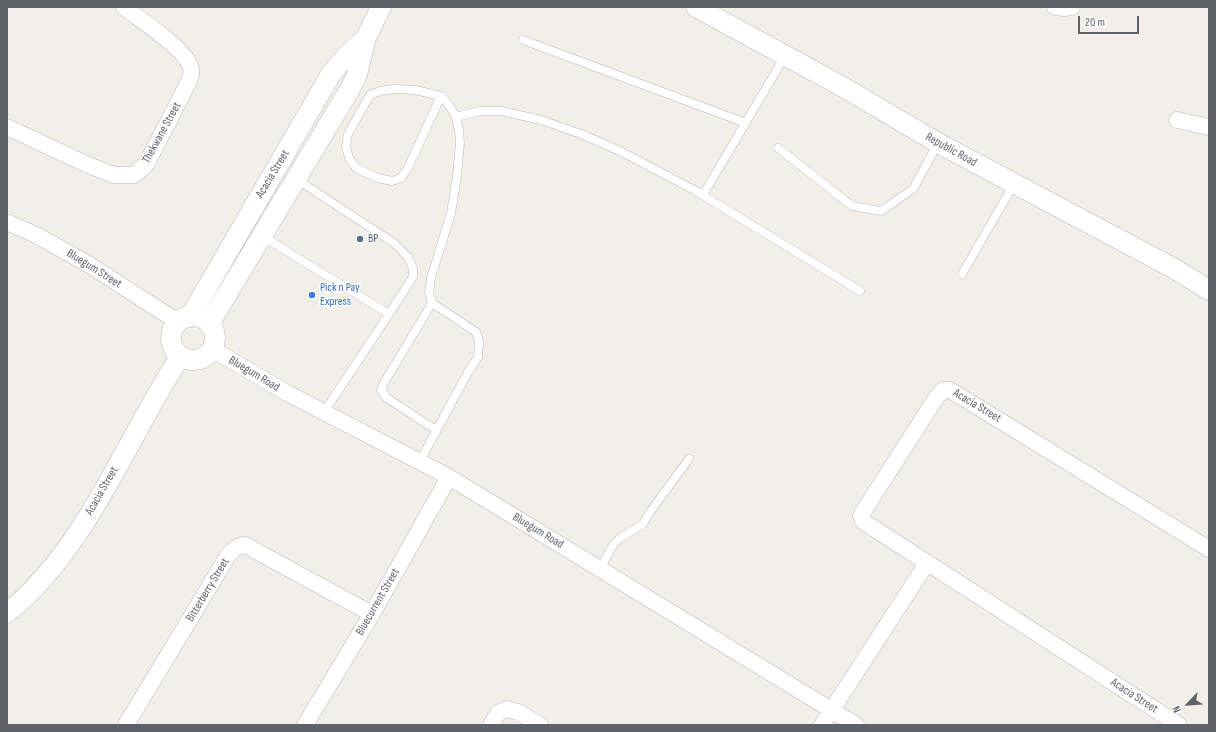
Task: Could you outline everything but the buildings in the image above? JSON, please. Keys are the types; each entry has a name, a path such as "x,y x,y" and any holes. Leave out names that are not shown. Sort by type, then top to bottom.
{"street":[{"name":"Thekwane Street","path":"7,127 88,165 114,175 123,176 134,174 144,167 185,89 189,80 191,68 186,58 176,47 124,7"},
{"name":"Acacia Street","path":"209,324 350,89 357,76 366,38 381,7"},
{"name":"Republic Road","path":"696,7 938,143 1173,268 1209,290"},
{"path":"1055,7 1072,7"},
{"name":"Acacia Street","path":"184,320 331,74 348,54 366,38"},
{"path":"1177,120 1209,127"},
{"name":"Bluegum Street","path":"7,222 38,236 184,320"},
{"path":"197,317 209,324 214,336 212,349 202,358 189,360 180,357 173,348 171,341 172,334 184,320 197,317"},
{"name":"Bluegum Road","path":"212,349 287,393 449,477 856,725"},
{"name":"Acacia Street","path":"7,613 42,580 63,554 94,507 162,385 180,357"},
{"name":"Acacia Street","path":"1179,725 864,522 861,515 936,398 942,392 947,390 955,392 1209,549"},
{"name":"Bluecurrent Street","path":"306,725 372,614 449,477"},
{"name":"Bitterberry Street","path":"126,725 230,554 241,545 246,545 372,614"},
{"path":"822,725 927,563"},
{"path":"491,725 498,713 507,709 518,712 540,725"}],"lane":[{"path":"523,40 746,123"},
{"path":"703,195 785,56"},
{"path":"420,462 436,430 478,357 479,342 476,332 432,303 429,293 431,278 451,213 457,176 460,143 456,117 449,105 441,96 415,90 394,89 380,91 370,96 348,134 346,146 350,158 356,168 378,178 392,181 401,178 408,168 441,96"},
{"path":"456,117 480,111 501,111 540,120 581,134 620,151 703,195 860,291"},
{"path":"778,148 852,206 881,211 913,189 938,143"},
{"path":"295,179 389,240 408,257 413,268 413,278 324,412"},
{"path":"962,274 1014,184"},
{"path":"261,236 389,314"},
{"path":"432,303 384,383 382,390 387,398 436,430"},
{"path":"600,568 613,545 620,538 642,524 689,459"}],"place":[{"name":"BP","path":"360,239"},
{"name":"Pick n Pay Express","path":"312,295"}]}
